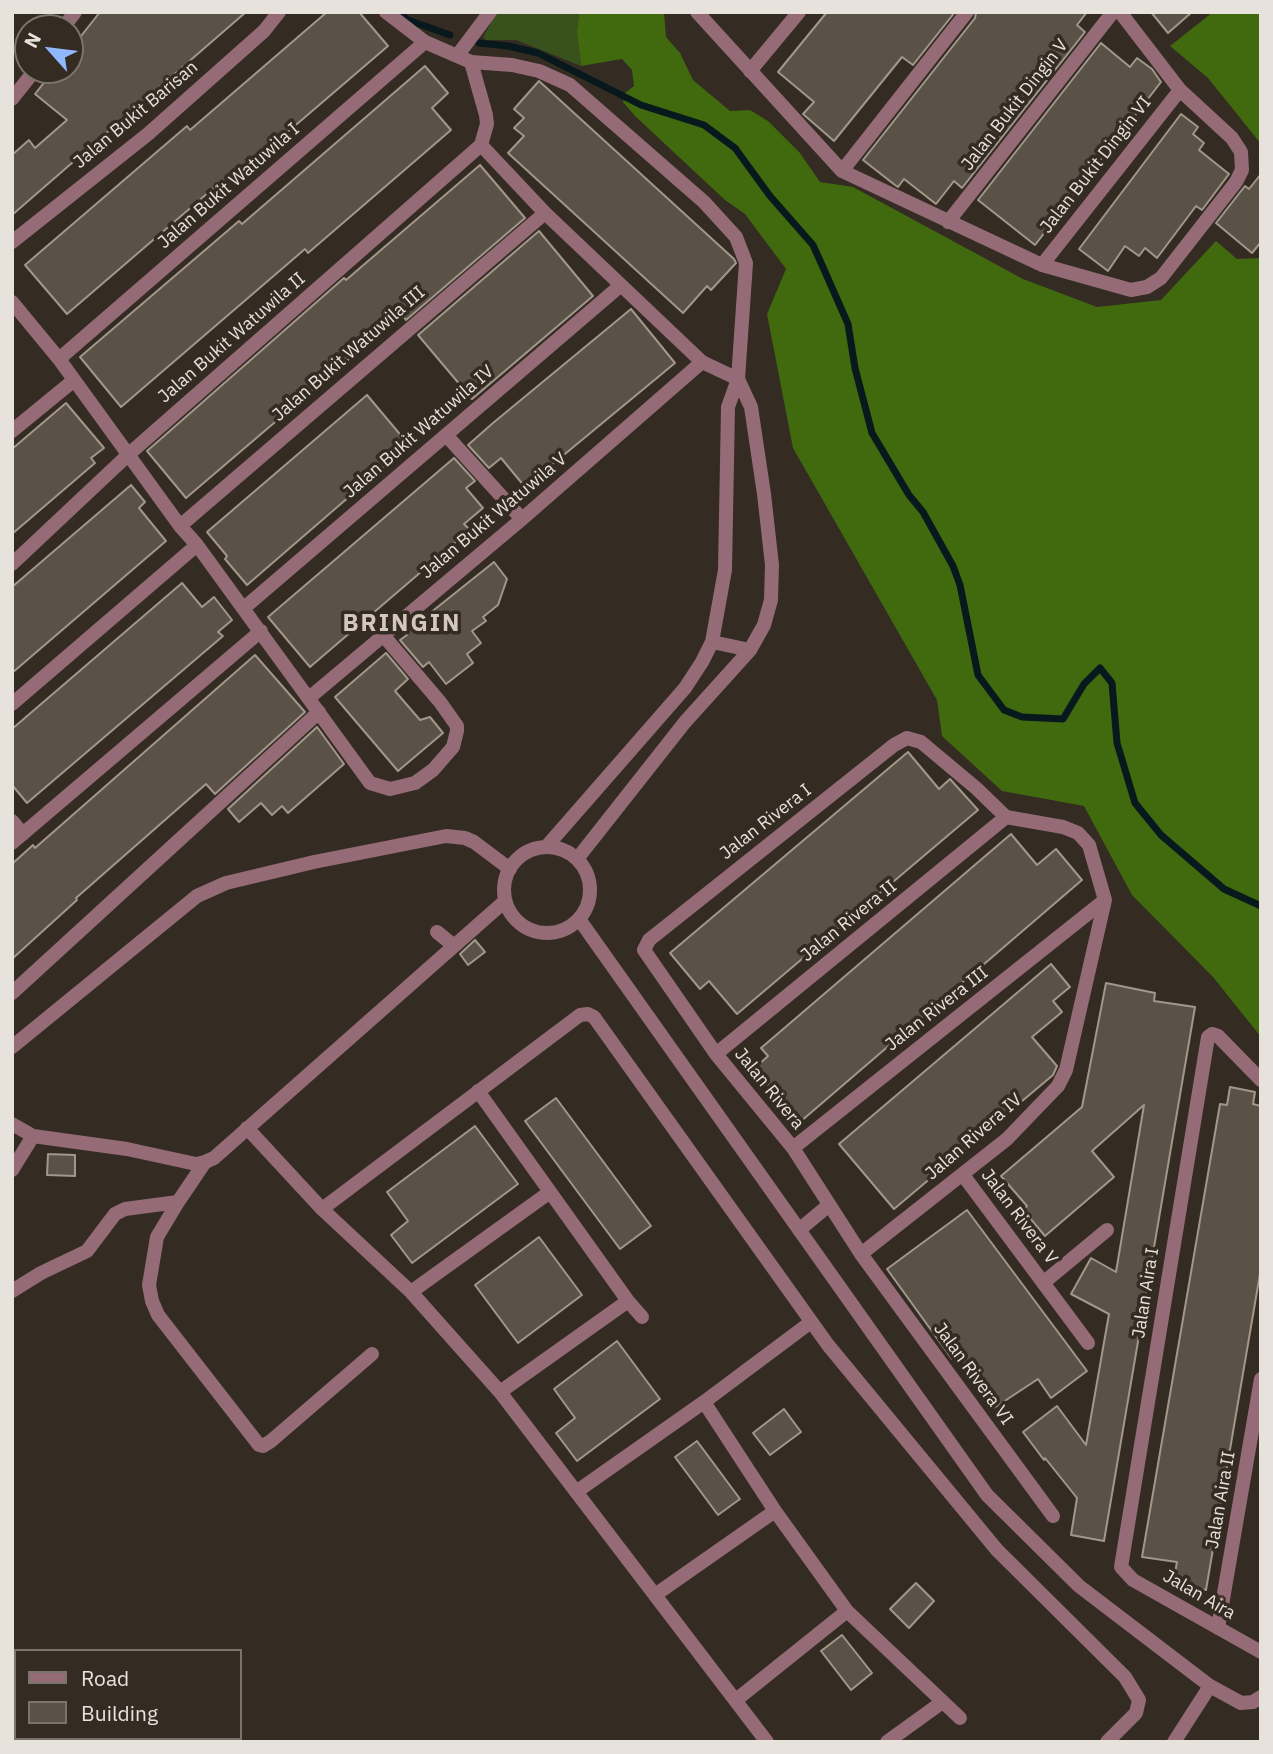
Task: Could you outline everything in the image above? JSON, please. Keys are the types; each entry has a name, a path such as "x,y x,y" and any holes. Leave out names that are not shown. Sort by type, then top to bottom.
{"street":[{"name":"Jalan Bukit Barisan","path":"12,242 148,134 264,31 279,12"},
{"path":"386,12 425,42 471,62 512,65 539,71 570,85 704,202 736,237 746,263 737,379 729,407 725,570 712,642 685,688 546,847"},
{"path":"457,56 490,12"},
{"path":"697,12 842,170 1042,265 1131,290 1147,287 1161,278 1242,170 1241,152 1232,138 1180,90 1119,12"},
{"path":"750,71 799,12"},
{"path":"842,170 967,12"},
{"name":"Jalan Bukit Dingin V","path":"948,222 1113,12"},
{"name":"Jalan Bukit Watuwila I","path":"59,359 425,42"},
{"path":"471,62 486,114 487,124 481,145 545,213 702,362 737,379 751,407 764,495 772,565 772,600 764,625 750,650 685,722 577,859"},
{"path":"12,99 24,84"},
{"name":"Jalan Bukit Dingin VI","path":"1042,265 1180,90"},
{"name":"Jalan Bukit Watuwila II","path":"12,564 129,454 481,145"},
{"name":"Jalan Bukit Watuwila III","path":"180,526 375,356 545,213"},
{"name":"Jalan Bukit Watuwila IV","path":"244,608 620,286"},
{"path":"12,302 59,359 370,783 390,789 415,783 433,770 456,742 457,726 383,635"},
{"name":"Jalan Bukit Watuwila V","path":"309,698 522,519 702,362"},
{"path":"12,430 73,381"},
{"path":"446,435 522,519"},
{"path":"12,704 197,545"},
{"path":"12,821 17,839 261,631"},
{"path":"712,642 750,650"},
{"path":"12,993 319,712"},
{"name":"Jalan Rivera I","path":"644,950 649,940 894,745 907,738 921,742 1006,817"},
{"path":"1006,817 1063,827 1079,833 1089,845 1105,900"},
{"name":"Jalan Rivera II","path":"716,1054 1006,817"},
{"path":"12,1047 197,896 219,886 314,862 446,836 474,842 510,869"},
{"path":"546,847 557,848 577,859 585,869 590,895 579,919 562,930 542,933 523,926 509,911 504,890 510,869 525,853 546,847"},
{"name":"Jalan Rivera III","path":"793,1148 1105,900"},
{"name":"Jalan Rivera IV","path":"861,1254 1007,1139 1058,1086 1063,1078 1105,900"},
{"path":"12,1124 33,1136 127,1149 195,1164 214,1158 505,901"},
{"path":"579,919 987,1495 1080,1586 1210,1686 1241,1703 1253,1702 1261,1697"},
{"path":"437,932 453,946"},
{"name":"Jalan Rivera","path":"644,950 716,1054 793,1148 861,1254"},
{"path":"322,1209 580,1015 588,1014 594,1017 811,1322 997,1550 1125,1677 1139,1700 1136,1713 1107,1742"},
{"name":"Jalan Aira I","path":"1121,1567 1206,1043 1212,1034 1218,1036 1261,1080"},
{"path":"478,1091 642,1317"},
{"path":"247,1128 322,1209 411,1292 500,1392 767,1742"},
{"path":"12,1170 33,1136"},
{"path":"205,1162 158,1237 149,1285 152,1301 158,1315 259,1445 263,1446 271,1441 372,1354"},
{"name":"Jalan Rivera V","path":"963,1175 1088,1343"},
{"path":"411,1292 550,1192"},
{"path":"12,1291 40,1273 87,1251 114,1214 125,1209 178,1202"},
{"path":"799,1230 829,1205"},
{"name":"Jalan Rivera V","path":"1043,1283 1107,1230"},
{"name":"Jalan Rivera VI","path":"861,1254 1053,1516"},
{"path":"500,1392 628,1301"},
{"path":"576,1492 704,1402 811,1322"},
{"name":"Jalan Aira II","path":"1218,1628 1261,1378"},
{"path":"704,1402 775,1511 847,1611 960,1718"},
{"path":"654,1595 775,1511"},
{"name":"Jalan Aira","path":"1121,1567 1133,1580 1261,1652"},
{"path":"736,1700 847,1611"},
{"path":"1174,1742 1210,1686"},
{"path":"887,1742 942,1703"}],"green space":[{"path":"497,12 579,12 577,32 581,66 516,40 486,40 483,37"},
{"path":"579,12 664,12 666,37 680,53 693,80 730,111 750,110 768,121 800,153 820,182 853,187 1023,279 1097,307 1161,300 1216,241 1237,259 1261,258 1261,1037 1213,977 1132,895 1084,806 1002,791 942,736 937,700 793,448 767,314 786,269 745,214 725,200 623,102 625,93 634,86 632,70 622,59 581,66 577,32"},
{"path":"1213,12 1261,12 1261,144 1208,78 1170,46"}],"building":[{"path":"100,12 246,12 12,215 12,155 29,140 35,148 67,120 35,94 43,84 84,84 84,32"},
{"path":"327,12 359,12 388,46 227,184 223,180 67,314 25,265 187,126 190,130"},
{"path":"827,12 955,12 913,65 902,57 834,141 803,114 814,102 778,72"},
{"path":"976,12 1087,12 1077,25 1085,32 962,188 954,181 936,204 904,179 898,187 863,160 975,18"},
{"path":"1151,12 1192,12 1168,33"},
{"path":"1101,43 1130,67 1137,58 1152,69 1161,82 1035,245 978,200"},
{"path":"425,66 448,93 432,108 451,130 308,253 305,249 121,407 80,357 239,221 242,224"},
{"path":"539,81 734,259 736,263 711,290 707,286 683,313 508,153 524,136 514,128 524,118 514,109"},
{"path":"1181,114 1198,127 1193,134 1204,143 1199,150 1229,174 1202,210 1196,206 1157,258 1145,248 1139,256 1125,246 1108,271 1079,249"},
{"path":"480,165 525,218 406,320 403,316 392,326 390,324 186,498 147,451 344,278 346,280"},
{"path":"1261,174 1261,242 1252,253 1216,223 1245,186 1249,189"},
{"path":"539,231 593,296 472,399 418,335"},
{"path":"631,309 675,363 525,487 501,458 489,468 468,445"},
{"path":"367,395 409,445 247,585 207,532"},
{"path":"66,403 104,448 91,458 95,463 12,534 12,449"},
{"path":"454,458 475,481 466,488 483,508 464,524 470,530 310,667 268,617"},
{"path":"131,485 145,502 139,508 166,541 12,673 12,587"},
{"path":"494,562 507,579 498,605 483,617 486,621 472,631 481,643 467,654 473,663 446,684 429,662 423,667 400,640 407,635 405,633"},
{"path":"182,583 202,607 214,597 232,620 218,632 223,636 27,803 12,785 12,729"},
{"path":"386,653 408,679 395,691 420,720 430,717 443,733 398,771 335,697"},
{"path":"255,655 305,712 215,794 206,784 76,898 77,900 12,959 12,864 33,845 35,848"},
{"path":"317,727 344,764 288,813 282,806 272,815 261,803 239,822 228,809"},
{"path":"908,752 939,789 950,779 978,810 737,1014 709,981 700,989 670,953"},
{"path":"1011,834 1037,865 1056,849 1082,880 800,1122 754,1069 768,1056 761,1048"},
{"path":"475,940 485,952 468,965 460,954"},
{"path":"1051,964 1070,987 1053,1001 1062,1012 1032,1037 1057,1066 1053,1075 894,1209 839,1144"},
{"path":"1106,983 1155,993 1154,1001 1195,1007 1104,1541 1071,1535 1077,1498 1023,1432 1057,1406 1086,1445 1109,1314 1071,1294 1091,1258 1116,1272 1144,1105 1092,1151 1114,1177 1045,1236 1023,1210 1027,1206 1001,1176 1082,1107"},
{"path":"1230,1087 1255,1092 1253,1104 1261,1106 1261,1268 1206,1590 1173,1584 1177,1562 1142,1557 1220,1104 1227,1105"},
{"path":"556,1098 651,1226 620,1249 525,1121"},
{"path":"475,1126 518,1184 412,1263 391,1235 408,1221 387,1192"},
{"path":"48,1154 75,1155 75,1176 47,1175"},
{"path":"967,1210 1087,1371 1051,1398 1038,1379 994,1408 959,1354 952,1359 887,1269"},
{"path":"539,1237 582,1295 518,1343 475,1285"},
{"path":"617,1341 660,1399 577,1461 556,1433 575,1418 554,1389"},
{"path":"784,1409 801,1432 770,1455 753,1433"},
{"path":"697,1441 740,1499 718,1515 675,1457"},
{"path":"916,1583 934,1601 909,1628 890,1609"},
{"path":"842,1635 872,1673 851,1690 821,1651"}],"waterway":[{"path":"399,12 408,20 450,35"},
{"path":"479,43 538,53 641,105 704,125 735,148 770,196 813,245 848,324 855,368 872,433 909,495 923,512 953,566 960,585 978,675 1004,710 1022,717 1063,719 1084,684 1100,668 1112,683 1117,743 1135,803 1161,835 1224,889 1261,906"}],"district":[{"name":"BRINGIN","path":"402,624"}]}
